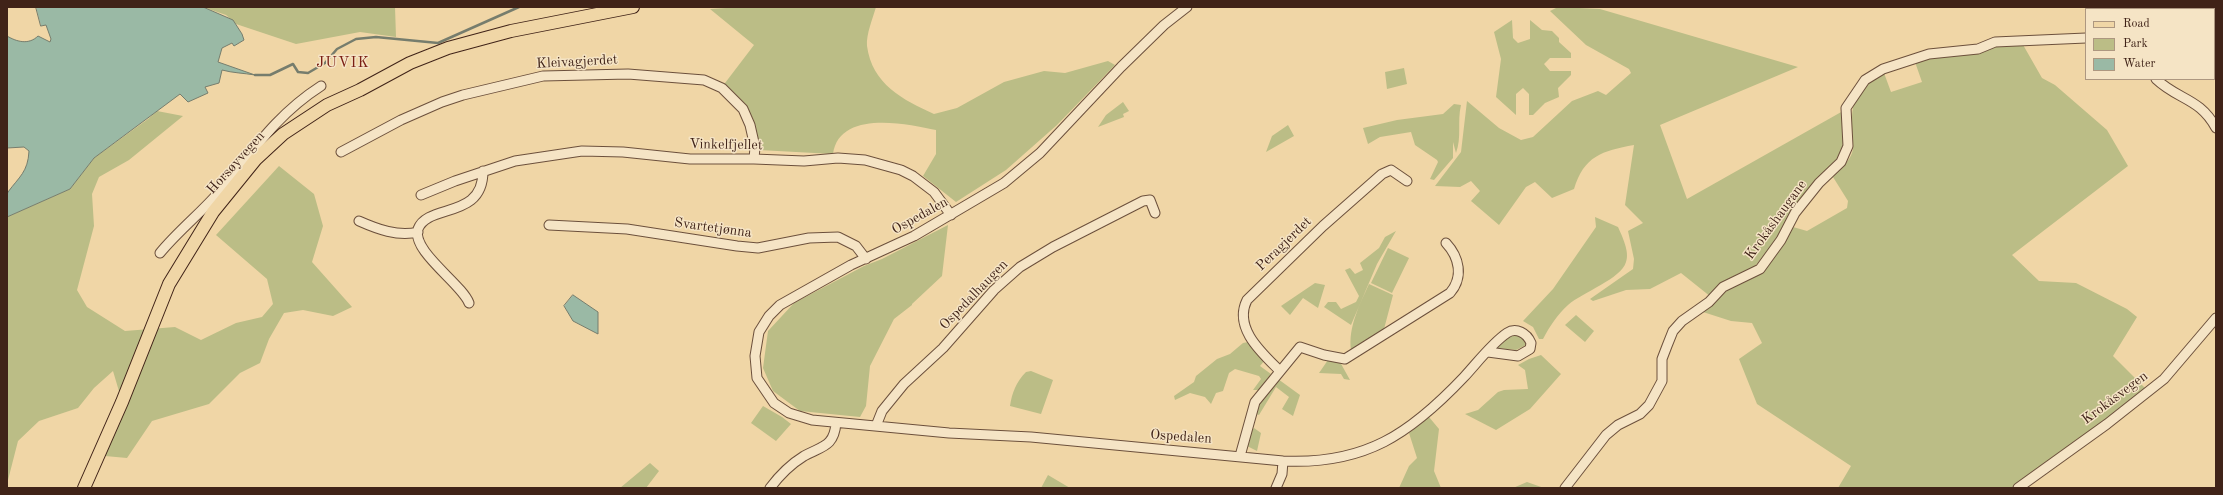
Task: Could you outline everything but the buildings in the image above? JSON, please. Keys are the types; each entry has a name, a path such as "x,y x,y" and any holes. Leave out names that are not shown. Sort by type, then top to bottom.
{"main road":[{"name":"Horsøyvegen","path":"84,488 122,402 163,298 178,266 213,212 256,159 283,134 327,104 428,56 511,31 633,7"}],"street":[{"name":"Ospedalen","path":"1187,7 1164,25 1132,56 1040,153 1019,172 992,191 951,215 888,250 866,258 808,288 780,305 769,316 761,328 756,347 755,360 757,378 774,403 789,413 801,418 836,423 949,433 1031,437 1283,460 1321,461 1342,457 1398,435 1429,412 1488,352"},
{"name":"Krokåshaugane","path":"1565,488 1606,435 1618,425 1640,414 1649,405 1662,381 1662,359 1666,346 1674,331 1682,321 1709,302 1723,287 1760,269 1781,240 1795,212 1819,183 1841,162 1848,146 1846,108 1865,80 1883,69 1929,54 1978,49 1995,42 2085,38"},
{"name":"Kleivagjerdet","path":"341,152 401,120 442,102 463,95 537,76 628,74 704,80 722,88 743,109 750,125 755,147 754,158"},
{"path":"2157,80 2174,92 2199,106 2209,115 2216,128"},
{"path":"160,254 216,196 274,125 297,103 321,86"},
{"name":"Vinkelfjellet","path":"421,195 483,171 530,157 582,151 623,152 690,159 754,158 804,161 838,158 865,160 888,165 901,170 923,183 936,195 951,215"},
{"name":"Peragjerdet","path":"1280,371 1246,332 1244,310 1247,300 1323,226 1382,174 1391,170 1407,181"},
{"path":"469,303 428,255 420,242 418,232 420,227 430,217 455,210 468,203 480,187 483,171"},
{"name":"Ospedalhaugen","path":"876,426 882,411 904,384 943,348 994,290 1020,267 1052,247 1143,201 1150,200 1155,213"},
{"path":"359,221 388,231 404,234 418,232"},
{"name":"Svartetjønna","path":"549,225 627,229 758,248 809,238 838,238 856,246 866,258"},
{"path":"1240,456 1255,402 1300,347 1324,355 1345,359 1447,296 1456,284 1458,264 1453,250 1446,243"},
{"name":"Krokåsvegen","path":"2018,488 2107,424 2164,379 2216,318"},
{"path":"770,488 785,471 804,457 830,442 835,431 836,423"},
{"path":"1276,488 1282,474 1283,460"}],"green space":[{"path":"203,7 395,7 396,37 360,32 296,44 236,24 226,15"},
{"path":"742,7 876,7 867,41 870,59 875,71 882,81 900,96 934,114 957,108 1004,82 1044,71 1065,73 1108,61 1115,65 1057,125 1006,170 956,202 923,176 936,154 936,130 891,123 875,123 860,125 847,131 838,140 833,154 759,150 756,128 750,112 739,100 722,87 754,45 710,9"},
{"path":"1558,7 1600,9 1798,67 1660,125 1687,199 1843,111 1846,151 1782,234 1755,266 1728,279 1711,297 1681,273 1650,289 1626,290 1593,301 1590,299 1633,269 1634,259 1628,231 1643,223 1625,205 1634,145 1613,150 1596,157 1583,169 1574,189 1552,198 1535,182 1526,187 1499,225 1471,201 1480,191 1471,181 1460,187 1435,186 1461,152 1467,101 1499,128 1521,140 1533,137 1572,101 1598,91 1606,95 1631,73 1629,69 1586,45 1550,11"},
{"path":"1512,20 1513,38 1518,43 1530,39 1530,20 1542,30 1552,31 1559,38 1559,42 1571,53 1571,58 1550,58 1544,64 1550,71 1571,71 1571,75 1558,88 1559,97 1545,103 1533,115 1529,115 1529,94 1523,88 1516,94 1516,115 1496,97 1501,59 1494,32"},
{"path":"2022,43 2042,78 2055,85 2107,130 2128,166 2012,255 2039,281 2076,283 2127,309 2137,317 2113,356 2146,389 2017,488 1838,488 1851,466 1757,404 1739,359 1762,343 1752,323 1731,321 1703,312 1732,286 1765,268 1778,252 1793,227 1807,231 1847,208 1848,201 1833,177 1851,156 1853,146 1852,111 1857,96 1867,84 1884,73 1891,92 1922,82 1915,62 1941,54 1967,49"},
{"path":"1404,68 1407,84 1387,89 1385,72"},
{"path":"1123,102 1129,111 1123,114 1124,117 1098,127 1106,115"},
{"path":"1454,104 1461,105 1458,147 1456,153 1453,142 1453,158 1434,180 1430,179 1438,162 1415,145 1411,132 1380,137 1368,144 1363,128 1397,120 1443,114"},
{"path":"157,111 183,116 129,160 99,177 92,194 94,226 77,290 87,307 125,331 175,327 201,340 236,323 262,317 273,304 267,279 216,235 279,166 314,194 323,226 312,262 352,307 333,316 303,310 284,313 269,339 260,363 240,373 209,404 152,421 127,458 105,456 110,420 121,398 113,371 94,388 78,408 39,421 18,441 7,484 7,217 70,189 94,158"},
{"path":"1288,125 1294,136 1266,152 1272,136"},
{"path":"1595,217 1618,227 1626,249 1626,262 1623,268 1609,280 1568,305 1554,321 1543,339 1539,339 1533,327 1523,321 1553,289 1596,227"},
{"path":"948,225 942,276 912,305 894,319 870,366 866,406 860,417 800,411 773,391 763,368 768,331 794,303 864,266 882,259"},
{"path":"1396,231 1377,264 1351,325 1324,307 1328,302 1336,302 1341,309 1356,302 1359,296 1345,270 1350,268 1355,274 1363,270 1360,263 1379,248 1385,237"},
{"path":"1388,248 1409,258 1392,293 1371,283"},
{"path":"1315,283 1325,285 1318,308 1303,298 1290,315 1281,306"},
{"path":"1369,284 1393,295 1384,329 1351,350 1351,333 1353,324"},
{"path":"1576,315 1594,331 1585,342 1565,325"},
{"path":"1517,334 1526,341 1526,345 1516,350 1497,348 1510,336"},
{"path":"1248,342 1265,360 1260,366 1271,374 1259,390 1253,390 1261,379 1259,376 1235,369 1229,373 1223,391 1216,393 1211,404 1205,397 1190,393 1175,400 1174,396 1194,382 1196,376 1217,359 1230,354 1243,343"},
{"path":"1541,355 1561,374 1530,409 1496,430 1465,414 1478,410 1498,392 1504,390 1528,389 1525,370 1518,365"},
{"path":"1328,360 1340,362 1350,380 1344,379 1341,374 1319,373"},
{"path":"1031,371 1053,380 1041,414 1010,406 1013,392 1017,384 1026,372"},
{"path":"1278,379 1300,395 1293,416 1282,409 1289,397 1276,387 1259,415 1256,414 1260,402 1276,385 1274,383"},
{"path":"763,406 791,424 776,441 751,423"},
{"path":"1429,417 1439,429 1434,471 1441,488 1399,488 1409,466 1417,458 1409,433"},
{"path":"1254,428 1261,433 1257,451 1247,446"},
{"path":"650,463 659,471 646,488 620,488"},
{"path":"1048,475 1070,488 1041,488"},
{"path":"1527,482 1544,488 1513,488"}],"water":[{"path":"36,7 203,7 233,20 244,40 234,46 232,43 222,48 218,62 255,75 222,70 219,83 205,87 208,93 188,102 180,94 94,158 70,189 7,217 7,194 25,169 29,151 24,147 7,148 7,36 15,40 27,42 38,36 50,42 51,39 46,25 41,26"},
{"path":"573,295 598,312 598,334 573,321 564,306"}],"waterway":[{"path":"255,75 270,75 293,64 298,72 308,73 325,63 337,49 356,39 376,37 438,43 519,7"}],"district":[{"name":"JUVIK","path":"343,63"}]}
